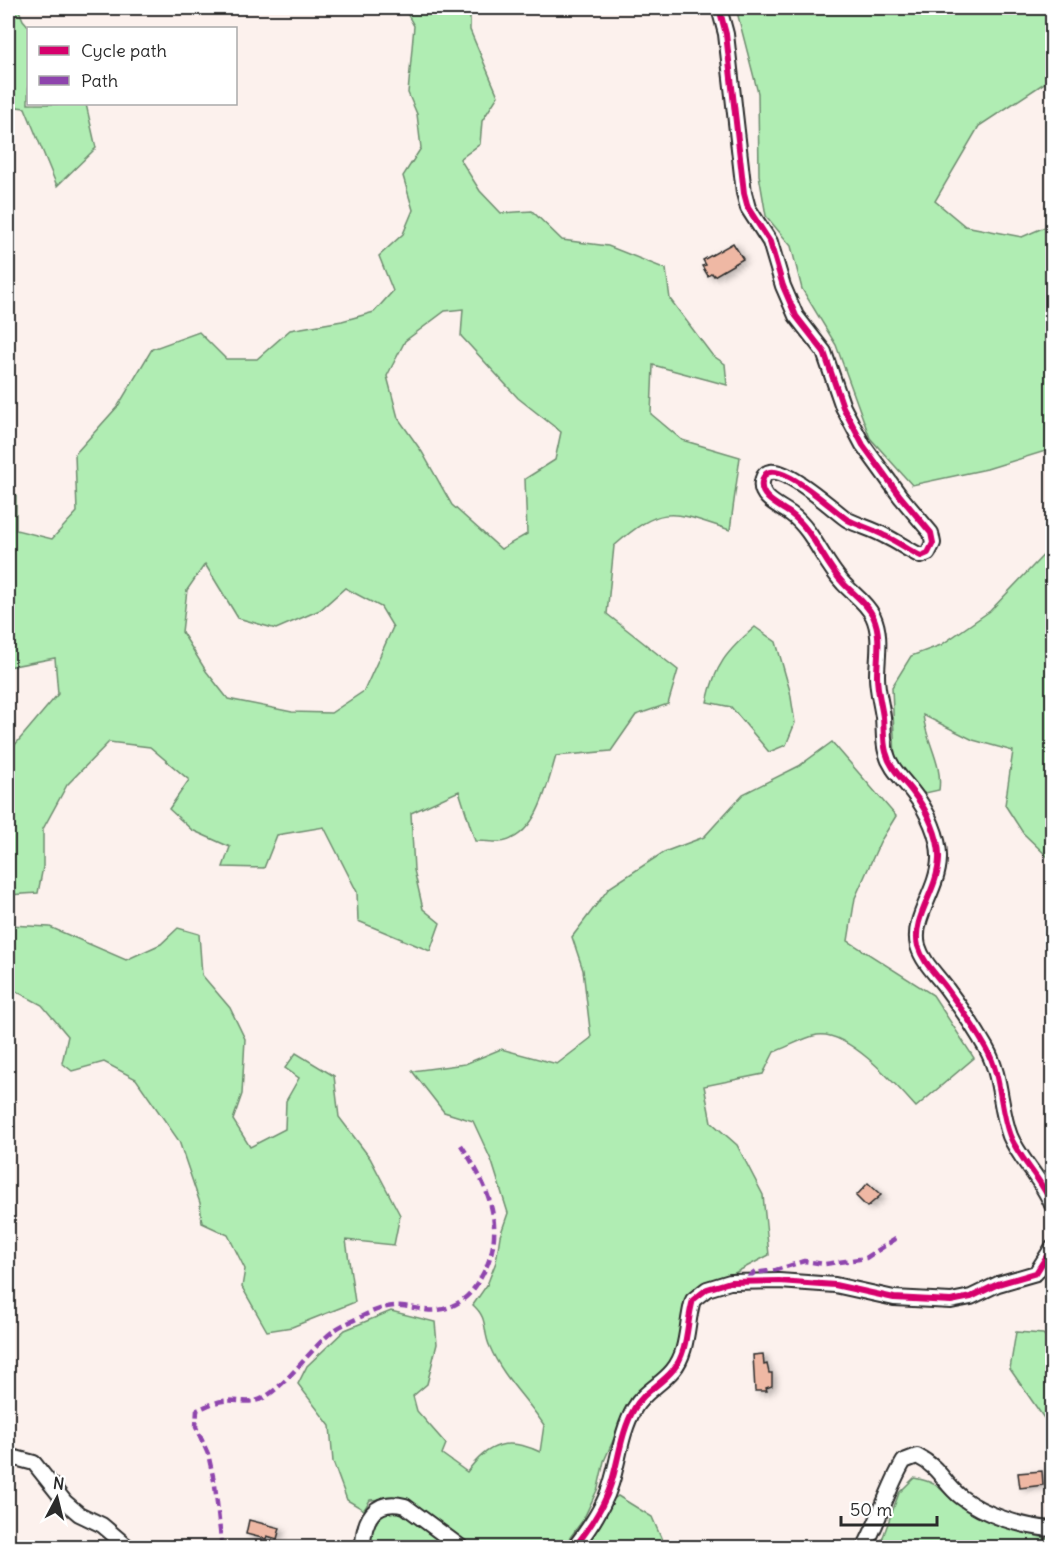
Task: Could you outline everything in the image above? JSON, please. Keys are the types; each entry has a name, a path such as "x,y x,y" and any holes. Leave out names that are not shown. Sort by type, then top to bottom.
{"street":[{"path":"719,8 726,34 744,193 748,208 770,242 783,286 796,316 824,351 843,407 863,445 900,496 931,533 933,543 928,553 921,556 914,553 887,537 849,521 804,485 789,476 775,472 766,474 762,479 762,487 766,496 792,515 805,528 840,580 864,602 874,618 879,640 877,678 885,751 889,764 925,809 938,846 939,861 932,896 917,922 918,946 930,969 966,1015 987,1049 995,1066 1011,1138 1045,1187 1053,1205"},
{"path":"574,1548 596,1515 611,1486 627,1425 634,1408 642,1397 674,1369 684,1345 693,1300 707,1289 730,1282 779,1281 835,1285 894,1298 951,1300 971,1297 998,1284 1036,1273 1053,1248"},
{"path":"8,1444 34,1463 65,1502 79,1514 102,1526 129,1548"},
{"path":"8,1456 34,1463"},
{"path":"864,1548 894,1477 904,1461 918,1456 933,1464 960,1497 976,1506 1036,1528 1053,1529"},
{"path":"363,1548 363,1531 369,1517 386,1504 394,1503 405,1506 462,1548"}],"green space":[{"path":"8,8 18,8 29,27 27,27 27,105 86,105 96,148 57,186 25,108 8,106"},
{"path":"404,8 470,8 470,30 498,96 482,121 480,144 460,159 480,191 501,213 532,211 562,240 608,246 666,269 670,299 712,355 725,364 727,385 653,365 651,414 682,440 740,457 730,530 694,518 669,515 657,517 645,523 614,546 607,614 678,670 668,704 636,715 611,751 556,756 538,809 523,831 512,839 499,842 475,841 459,791 411,813 414,870 423,909 440,923 430,951 358,921 357,892 324,827 277,835 264,868 223,867 230,847 192,830 169,809 189,780 150,747 109,742 67,785 43,829 43,867 38,893 8,895 8,753 58,694 55,658 8,667 8,489 16,495 16,530 52,539 77,512 75,454 118,406 152,349 199,332 226,359 257,359 290,330 342,321 374,312 393,291 379,256 403,234 413,210 403,176 421,148 417,114 408,93 414,26","holes":["463,309 461,336 518,398 561,432 555,460 525,479 527,534 501,549 452,505 422,452 398,418 387,376 405,341 445,311","205,564 238,618 276,629 320,610 345,588 381,607 393,627 364,691 331,713 292,712 228,699 206,671 182,632 187,590"]},
{"path":"736,8 1052,8 1052,78 979,126 935,201 965,226 1022,237 1052,224 1052,290 1048,292 1052,302 1052,449 987,469 912,485 870,438 836,345 802,289 791,246 766,216 759,175 758,93"},
{"path":"1052,546 1052,861 1023,833 1005,805 1013,751 973,740 923,715 940,780 939,790 921,794 895,760 892,687 911,656 941,645 990,611"},
{"path":"755,627 776,642 790,691 795,723 786,745 769,752 731,707 707,702 718,668 737,644"},
{"path":"832,742 896,816 880,842 855,898 848,941 933,995 974,1058 916,1107 871,1061 843,1041 830,1036 812,1036 774,1052 763,1074 704,1086 711,1122 737,1145 763,1195 769,1255 727,1277 702,1284 689,1296 677,1358 625,1414 604,1461 598,1488 583,1520 563,1547 471,1547 385,1499 370,1500 364,1510 347,1500 333,1462 330,1426 298,1384 307,1366 345,1330 391,1311 435,1322 437,1344 427,1384 413,1396 417,1411 446,1444 442,1454 467,1472 483,1455 499,1446 518,1445 540,1452 544,1425 495,1358 481,1315 473,1305 487,1285 496,1262 500,1236 508,1213 492,1162 473,1121 444,1112 412,1071 465,1064 501,1049 557,1064 591,1038 583,970 572,937 609,888 664,852 704,837 743,794 799,766"},
{"path":"8,925 50,927 126,960 161,944 178,928 199,934 202,975 230,1008 245,1039 242,1094 233,1120 250,1147 285,1129 286,1101 299,1078 285,1068 296,1053 334,1076 339,1117 370,1158 400,1215 394,1245 346,1240 355,1302 292,1327 267,1331 242,1287 245,1269 228,1235 202,1223 200,1203 179,1141 136,1079 104,1062 72,1071 62,1063 68,1036 42,1005 10,988"},
{"path":"1016,1332 1043,1334 1052,1342 1052,1422 1046,1421 1010,1369"},
{"path":"914,1478 932,1483 957,1504 975,1514 1052,1540 1052,1548 879,1548 899,1493"},
{"path":"618,1496 652,1517 665,1547 582,1548 611,1501"},
{"path":"393,1509 403,1511 446,1542 446,1547 369,1548 371,1535 378,1519"}],"building":[{"path":"733,243 743,259 714,276 712,273 708,276 702,266 706,265 703,260"},
{"path":"868,1183 881,1195 867,1207 856,1196"},
{"path":"763,1354 764,1365 767,1364 769,1373 772,1373 772,1386 766,1388 767,1391 755,1391 753,1355"},
{"path":"1042,1471 1043,1485 1020,1488 1018,1473"},
{"path":"249,1520 280,1528 277,1539 246,1534"}],"marked path":[{"path":"222,1548 215,1485 208,1454 196,1427 197,1410 213,1403 253,1401 263,1398 284,1382 333,1331 372,1312 395,1306 438,1310 452,1306 468,1295 480,1279 489,1261 494,1227 487,1193 461,1145"},
{"path":"748,1278 754,1273 776,1270 804,1261 825,1264 866,1258 897,1238"}],"cycle path":[{"path":"719,8 726,34 744,193 748,208 770,242 783,286 796,316 824,352 843,407 863,445 900,496 931,533 933,543 928,553 921,556 848,520 804,486 777,472 767,473 762,482 762,488 767,497 791,514 806,529 836,575 863,602 876,623 877,681 886,752 894,769 928,816 939,851 938,871 918,925 918,946 927,963 957,1003 986,1048 995,1069 1010,1136 1052,1205"},
{"path":"574,1548 604,1501 611,1484 623,1436 634,1409 642,1398 673,1370 678,1362 685,1346 693,1300 707,1289 730,1282 779,1281 835,1285 894,1298 951,1301 971,1297 998,1284 1036,1273 1052,1248"}]}
